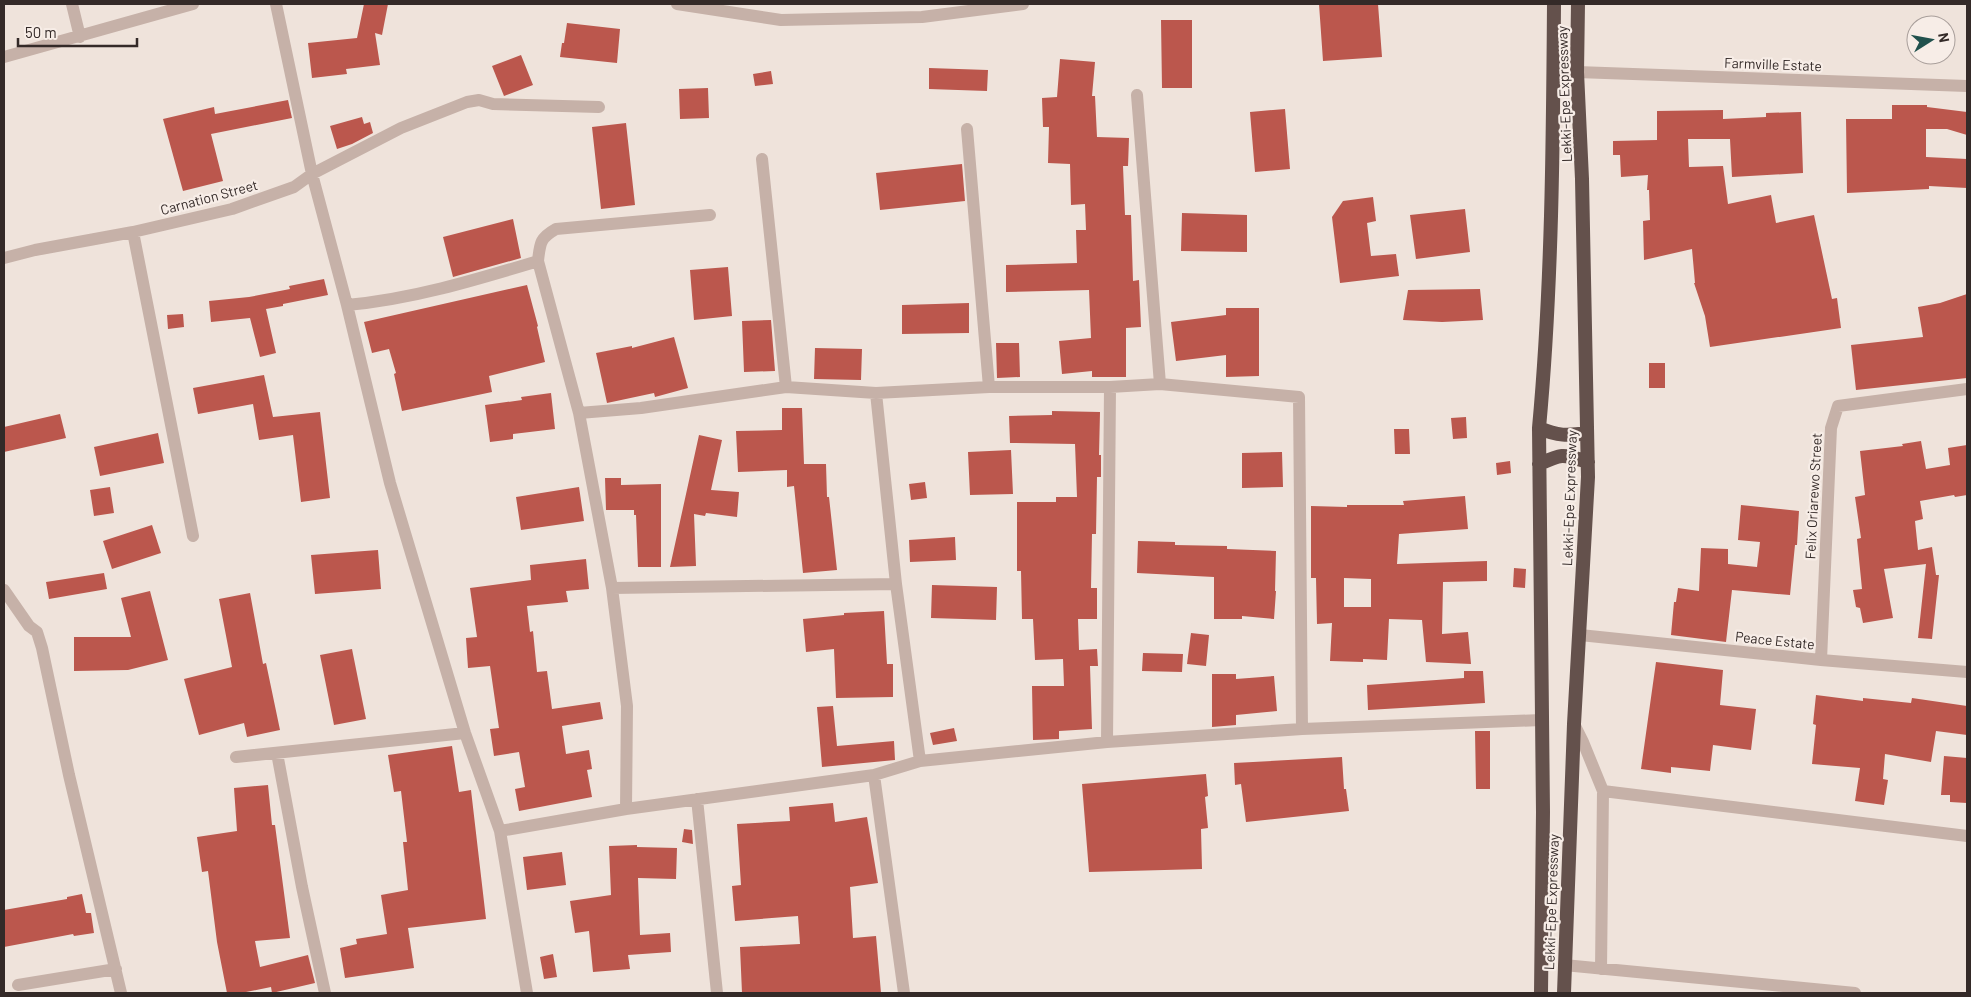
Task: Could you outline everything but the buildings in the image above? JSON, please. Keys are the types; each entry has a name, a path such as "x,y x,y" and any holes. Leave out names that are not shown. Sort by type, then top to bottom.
{"highway":[{"name":"Lekki-Epe Expressway","path":"1541,993 1543,812 1539,428 1544,377 1551,242 1554,4"},
{"name":"Lekki-Epe Expressway","path":"1564,993 1574,724 1588,462 1582,179 1577,72 1578,4"},
{"path":"1539,428 1555,435 1563,436 1587,433"},
{"path":"1539,464 1566,454 1588,462"}],"street":[{"path":"72,4 80,37"},
{"path":"4,57 193,4"},
{"path":"276,4 312,174 348,305 390,483 465,733 500,831 527,993"},
{"path":"677,4 781,20 922,17 1023,4"},
{"path":"922,4 922,17"},
{"name":"Farmville Estate","path":"1577,72 1967,86"},
{"path":"1137,95 1160,384"},
{"name":"Carnation Street","path":"4,258 35,250 133,232 232,209 294,187 312,174 401,128 467,102 479,100 493,104 599,107"},
{"path":"967,129 989,387"},
{"path":"762,159 786,387"},
{"path":"626,809 627,706 612,588 579,413 538,261 540,246 544,236 556,229 710,216"},
{"path":"133,232 193,536"},
{"path":"348,305 383,302 434,291 538,261"},
{"path":"579,413 641,408 786,387 876,393 989,387 1110,387 1160,384 1299,397 1302,729"},
{"path":"1107,742 1110,387"},
{"name":"Felix Oriarewo Street","path":"1821,660 1830,428 1838,406 1967,389"},
{"path":"876,393 896,584 920,761"},
{"path":"612,588 896,584"},
{"path":"4,590 29,626 37,632 42,648 69,775 121,993"},
{"name":"Peace Estate","path":"1580,635 1821,660 1967,672"},
{"path":"500,831 626,809 874,774 920,761 1107,742 1302,729 1541,720"},
{"path":"1574,724 1603,791 1601,969"},
{"path":"236,757 465,733"},
{"path":"277,753 302,887 325,993"},
{"path":"874,774 904,993"},
{"path":"1603,791 1967,836"},
{"path":"697,799 717,993"},
{"path":"1564,965 1855,993"},
{"path":"18,985 116,969"}]}
